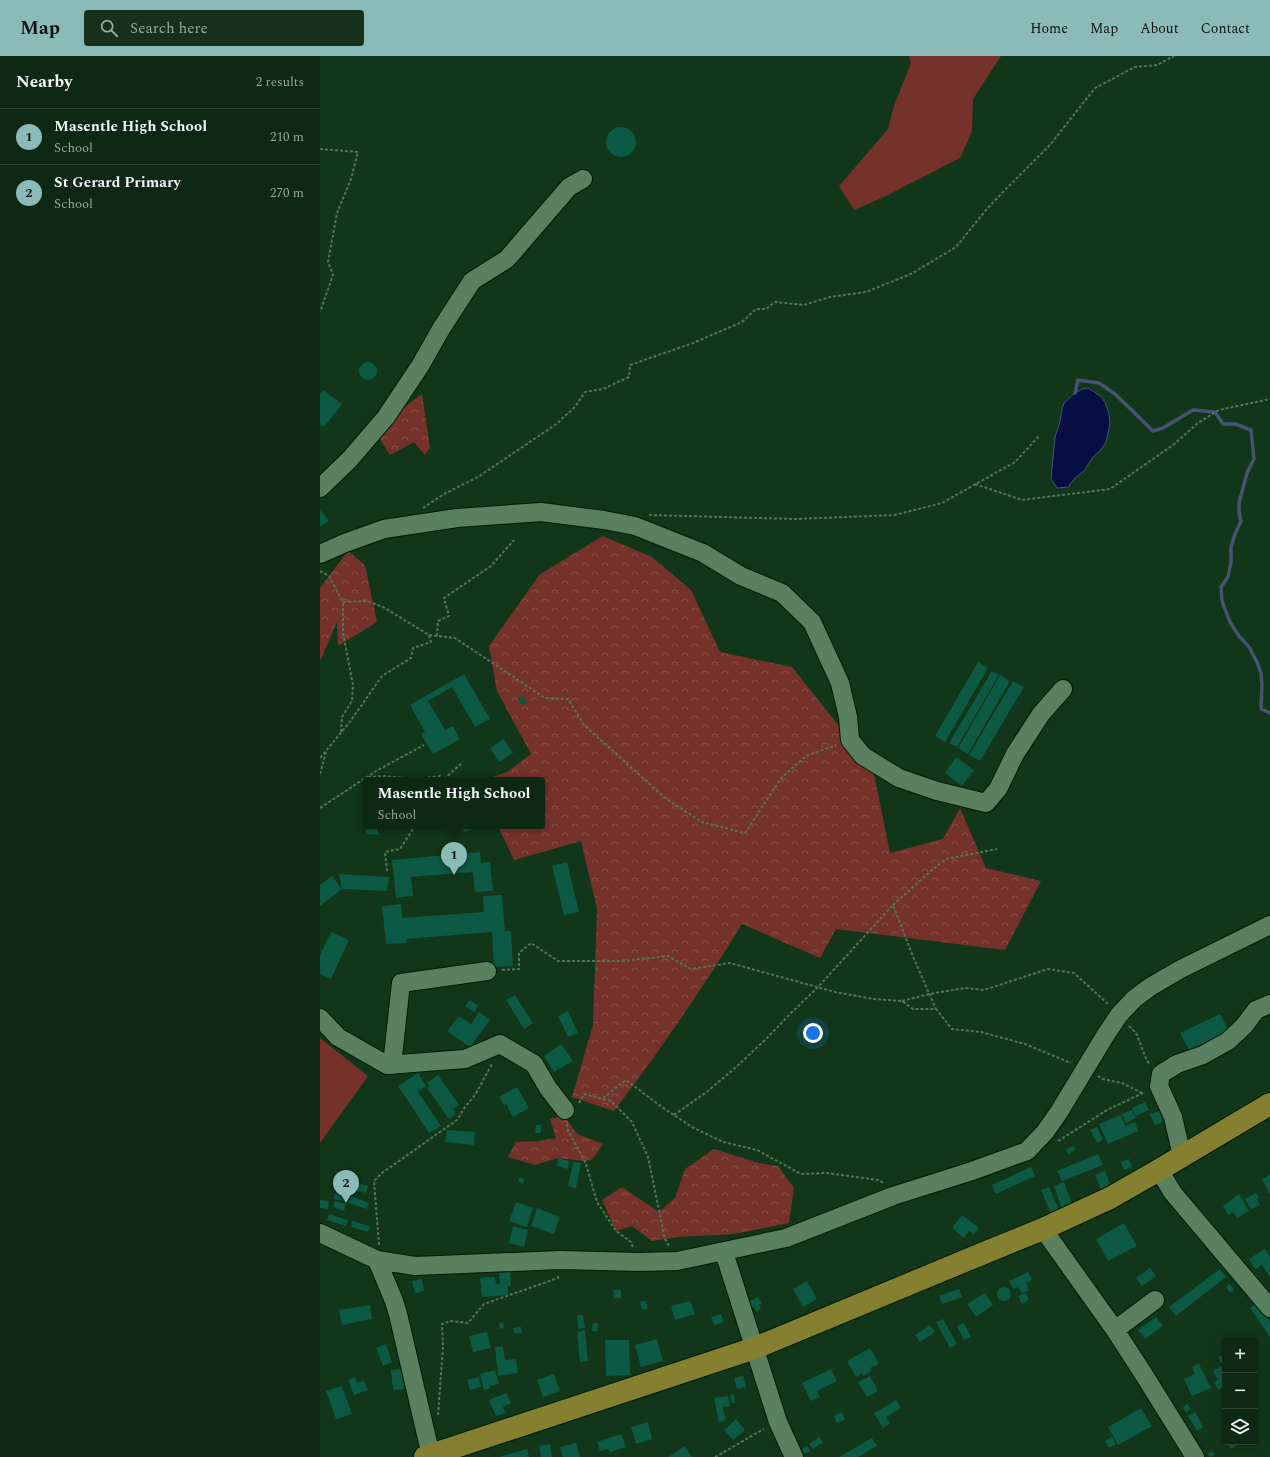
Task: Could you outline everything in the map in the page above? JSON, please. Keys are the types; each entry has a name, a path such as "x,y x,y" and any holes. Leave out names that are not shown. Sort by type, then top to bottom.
{"main road":[{"path":"429,1456 755,1348 1043,1229 1110,1198 1270,1104"}],"street":[{"path":"320,488 350,460 386,417 420,366 472,281 507,260 569,187 583,179"},
{"path":"320,567 345,543 384,529 457,518 541,512 604,520 635,526 703,553 741,576 782,593 806,618 812,622 840,683 848,717 850,740 863,756 899,778 937,791 986,803 998,789 1015,754 1041,714 1063,689"},
{"path":"320,1233 379,1260 415,1266 561,1260 639,1262 678,1261 786,1238 903,1192 972,1172 1027,1151 1059,1112 1105,1036 1119,1015 1134,999 1150,987 1179,970 1270,925"},
{"path":"392,1065 401,983 487,971"},
{"path":"1182,1156 1173,1116 1159,1086 1161,1074 1177,1064 1203,1055 1228,1041 1244,1026 1256,1010 1270,1004"},
{"path":"320,1018 338,1036 387,1065 465,1060 500,1044 534,1064 548,1088 565,1110"},
{"path":"1159,1170 1173,1193 1270,1308"},
{"path":"1043,1229 1116,1330 1195,1457"},
{"path":"724,1252 778,1422 794,1457"},
{"path":"379,1260 394,1301 428,1443 429,1456"},
{"path":"1116,1330 1155,1300"}],"path":[{"path":"418,510 444,494 478,478 555,425 575,407 584,392 603,389 629,377 630,365 693,343 742,322 756,309 766,309 775,302 804,305 830,297 866,292 911,274 956,247 999,196 1050,145 1095,88 1135,67 1157,65 1174,56"},
{"path":"320,149 358,152 351,179 337,213 328,262 333,275 320,312"},
{"path":"975,484 1022,500 1110,489 1173,445 1198,423 1219,410 1270,399"},
{"path":"647,515 796,519 895,516 942,503 1015,462 1039,436"},
{"path":"437,636 438,621 449,616 444,598 491,566 514,540"},
{"path":"320,567 329,576 343,602 343,633 352,685 352,701 342,717 341,733"},
{"path":"343,602 367,601 383,607 428,635 455,638 545,698 568,699 584,725 665,798 702,822 745,833 782,778 801,760 806,756 850,740"},
{"path":"320,758 341,733 382,676 411,658 413,648 430,642 428,635"},
{"path":"367,777 424,745"},
{"path":"320,774 326,750"},
{"path":"446,777 462,762"},
{"path":"367,777 395,777"},
{"path":"320,808 363,780"},
{"path":"387,871 385,852 400,849 413,829"},
{"path":"674,1115 708,1091 736,1068 818,987 893,905 931,871 946,860 997,849"},
{"path":"893,905 914,960 936,1009 952,1029 981,1032 1025,1044"},
{"path":"487,971 519,969 519,953 531,943 558,961 616,961 668,956 691,969 730,963 835,992 873,999 902,1001 929,994 965,988 984,990 1048,969 1074,973"},
{"path":"902,1001 913,1009 936,1009"},
{"path":"379,1260 374,1181 382,1172 457,1120 475,1095 494,1060 500,1044"},
{"path":"602,1099 626,1080 692,1127 723,1142 757,1150 801,1174 827,1173 878,1180 903,1192"},
{"path":"1058,1141 1107,1110 1159,1086"},
{"path":"639,1262 631,1242 616,1231 597,1202 585,1161 568,1131 565,1110 576,1108 584,1094 611,1101 632,1122 648,1157 666,1239 678,1261"},
{"path":"439,1420 438,1411 443,1347 442,1324 451,1321 468,1323 484,1304 558,1278 561,1260"},
{"path":"715,1457 778,1422"}],"green space":[{"path":"909,56 1001,56 973,99 972,132 960,158 886,196 854,210 839,186 888,129 894,106 911,63"},
{"path":"422,394 430,448 425,455 414,442 390,455 377,435 398,413"},
{"path":"603,536 652,557 691,590 720,652 792,667 873,769 890,853 943,839 960,808 986,868 1041,881 1005,950 836,929 820,958 742,924 712,972 648,1066 614,1111 572,1097 593,1025 597,909 581,841 514,860 499,829 545,829 545,777 493,777 507,772 531,754 497,691 489,646 540,574"},
{"path":"348,551 365,565 377,622 338,646 337,622 320,661 320,588"},
{"path":"320,1038 368,1076 320,1143"},
{"path":"564,1116 577,1134 603,1144 592,1160 585,1161 558,1158 535,1165 508,1157 516,1142 539,1141 556,1138 550,1119"},
{"path":"714,1149 759,1163 778,1166 794,1188 789,1223 734,1234 678,1237 652,1241 632,1226 616,1231 602,1200 622,1187 659,1212 675,1198 685,1169"}],"shaded area":[{"path":"1088,388 1100,396 1105,402 1109,414 1110,424 1106,442 1101,450 1093,457 1084,471 1075,478 1069,487 1057,488 1051,479 1055,437 1060,422 1062,409 1064,403 1075,393 1082,389"}],"building":[{"path":"621,127 631,132 636,142 631,152 621,157 611,152 606,142 611,132"},
{"path":"368,362 374,365 377,371 374,377 368,380 362,377 359,371 362,365"},
{"path":"323,390 342,404 324,427 320,424 320,395"},
{"path":"320,510 329,521 321,526 320,525"},
{"path":"978,662 988,668 945,742 935,736"},
{"path":"992,671 999,675 957,747 949,743"},
{"path":"464,674 490,719 475,727 452,687 428,701 445,730 453,726 460,739 433,754 421,734 425,732 410,705"},
{"path":"1000,675 1010,681 968,754 958,748"},
{"path":"1013,681 1024,687 980,761 969,755"},
{"path":"523,696 527,702 522,705 518,699"},
{"path":"504,739 513,753 499,762 490,748"},
{"path":"956,757 974,770 962,786 945,773"},
{"path":"365,829 377,829 379,835 367,834"},
{"path":"463,829 472,829 464,832"},
{"path":"480,852 481,863 490,862 493,891 475,892 473,872 411,877 413,896 396,898 392,860"},
{"path":"567,862 579,912 564,915 552,866"},
{"path":"339,874 389,877 387,891 342,889"},
{"path":"332,876 342,889 320,906 320,885"},
{"path":"502,895 505,931 511,931 513,966 494,967 492,932 406,939 407,943 386,944 382,906 401,904 402,918 484,912 483,896"},
{"path":"331,932 349,940 331,979 320,974 320,955"},
{"path":"515,995 533,1023 524,1029 506,1000"},
{"path":"470,1000 478,1006 474,1012 465,1006"},
{"path":"568,1011 578,1033 568,1037 558,1016"},
{"path":"479,1012 490,1020 470,1047 447,1031 459,1016 471,1024"},
{"path":"1220,1014 1229,1031 1189,1050 1180,1033"},
{"path":"561,1044 573,1061 554,1072 544,1056"},
{"path":"418,1073 426,1086 418,1092 441,1126 429,1133 398,1086"},
{"path":"438,1075 459,1105 453,1109 456,1114 449,1119 427,1088 430,1086 427,1083"},
{"path":"517,1087 529,1108 513,1117 506,1104 504,1105 499,1097"},
{"path":"1145,1102 1149,1110 1136,1116 1132,1108"},
{"path":"1132,1110 1136,1118 1126,1123 1122,1114"},
{"path":"1159,1111 1163,1122 1155,1125 1150,1114"},
{"path":"1121,1115 1125,1126 1135,1122 1138,1131 1108,1144 1099,1124"},
{"path":"536,1125 541,1125 541,1133 535,1133"},
{"path":"1097,1127 1103,1140 1097,1143 1090,1130"},
{"path":"447,1130 475,1132 474,1145 445,1142"},
{"path":"1074,1146 1076,1150 1068,1154 1066,1149"},
{"path":"1098,1154 1103,1165 1062,1181 1057,1171"},
{"path":"558,1158 569,1161 568,1169 557,1166"},
{"path":"1129,1159 1132,1167 1124,1170 1121,1162"},
{"path":"573,1162 581,1163 576,1188 568,1186"},
{"path":"1031,1167 1035,1176 996,1194 992,1185"},
{"path":"1105,1171 1111,1187 1101,1190 1095,1175"},
{"path":"1270,1175 1270,1195 1262,1179"},
{"path":"520,1177 525,1180 522,1184 518,1181"},
{"path":"348,1181 368,1186 366,1193 346,1188"},
{"path":"1064,1182 1074,1210 1064,1214 1054,1186"},
{"path":"1049,1187 1060,1213 1052,1216 1041,1190"},
{"path":"335,1193 346,1196 345,1201 334,1199"},
{"path":"1256,1193 1259,1198 1257,1199 1260,1205 1251,1209 1245,1199"},
{"path":"1239,1194 1249,1211 1237,1218 1233,1212 1228,1215 1223,1206"},
{"path":"351,1196 369,1203 367,1209 348,1203"},
{"path":"320,1200 329,1201 328,1209 320,1208"},
{"path":"335,1201 346,1204 344,1211 333,1207"},
{"path":"516,1202 533,1208 527,1227 509,1221"},
{"path":"537,1208 560,1217 554,1234 531,1226"},
{"path":"329,1214 348,1220 346,1226 327,1220"},
{"path":"962,1215 979,1228 974,1234 969,1231 964,1238 952,1228"},
{"path":"352,1221 370,1226 368,1232 351,1227"},
{"path":"1124,1223 1137,1246 1108,1261 1096,1239"},
{"path":"513,1226 528,1230 524,1247 509,1243"},
{"path":"1265,1249 1270,1257 1270,1277 1262,1265 1255,1269 1249,1259"},
{"path":"1150,1268 1156,1276 1142,1286 1136,1278"},
{"path":"1220,1269 1226,1277 1176,1316 1169,1307"},
{"path":"510,1272 511,1286 508,1286 508,1295 482,1297 480,1278 495,1277 496,1284 500,1283 499,1273"},
{"path":"1028,1272 1032,1280 1026,1283 1029,1290 1022,1293 1018,1287 1014,1289 1009,1281"},
{"path":"422,1279 424,1291 415,1293 412,1281"},
{"path":"807,1281 817,1299 803,1307 793,1289"},
{"path":"1230,1284 1234,1290 1230,1293 1226,1287"},
{"path":"1004,1287 1009,1289 1011,1294 1009,1299 1004,1301 999,1299 997,1294 999,1289"},
{"path":"959,1289 962,1297 942,1304 939,1296"},
{"path":"613,1290 621,1290 621,1298 614,1298"},
{"path":"985,1293 993,1305 976,1317 967,1304"},
{"path":"1026,1293 1029,1300 1022,1304 1018,1296"},
{"path":"758,1297 762,1303 759,1305 761,1309 756,1312 754,1307 751,1308 748,1302"},
{"path":"646,1301 648,1309 642,1310 640,1302"},
{"path":"690,1301 695,1314 675,1320 671,1306"},
{"path":"1257,1303 1270,1321 1270,1337 1250,1308"},
{"path":"370,1305 372,1319 342,1325 339,1310"},
{"path":"721,1314 724,1322 714,1325 711,1317"},
{"path":"577,1315 583,1315 585,1328 578,1329"},
{"path":"1156,1317 1163,1326 1145,1339 1138,1330"},
{"path":"943,1319 957,1344 950,1348 936,1322"},
{"path":"503,1322 504,1328 500,1329 499,1323"},
{"path":"593,1323 598,1323 597,1332 592,1331"},
{"path":"964,1323 971,1337 964,1340 957,1326"},
{"path":"930,1325 935,1332 920,1342 915,1335"},
{"path":"521,1327 522,1333 514,1334 513,1328"},
{"path":"585,1330 588,1361 580,1362 577,1332"},
{"path":"487,1332 491,1348 473,1352 469,1336"},
{"path":"657,1339 663,1361 641,1367 635,1345"},
{"path":"605,1340 629,1340 630,1375 606,1376"},
{"path":"386,1344 392,1362 383,1366 376,1348"},
{"path":"503,1346 505,1360 516,1359 518,1373 498,1376 495,1347"},
{"path":"870,1348 879,1364 870,1368 872,1371 863,1376 862,1373 856,1377 847,1361"},
{"path":"1222,1355 1222,1362 1221,1363 1218,1357"},
{"path":"1199,1364 1211,1388 1192,1396 1184,1379 1195,1374 1192,1367"},
{"path":"1221,1366 1222,1368 1222,1388 1218,1390 1214,1382 1218,1380 1213,1371"},
{"path":"402,1369 404,1389 393,1390 391,1370"},
{"path":"831,1369 837,1381 817,1391 820,1397 811,1401 802,1383"},
{"path":"495,1370 499,1384 490,1386 490,1388 484,1390 480,1374"},
{"path":"554,1374 560,1391 543,1397 537,1380"},
{"path":"743,1376 746,1387 737,1389 734,1378"},
{"path":"870,1376 878,1391 867,1397 858,1382"},
{"path":"355,1377 357,1383 364,1381 368,1390 354,1395 348,1380"},
{"path":"479,1377 481,1387 470,1390 467,1380"},
{"path":"342,1386 352,1414 336,1419 326,1391"},
{"path":"506,1393 511,1403 503,1407 505,1413 496,1416 489,1400"},
{"path":"734,1394 735,1403 732,1403 730,1395"},
{"path":"728,1396 730,1406 722,1407 726,1419 725,1421 719,1422 714,1398"},
{"path":"896,1400 901,1408 886,1417 890,1423 883,1428 874,1413"},
{"path":"1187,1404 1191,1409 1186,1412 1183,1407"},
{"path":"1141,1408 1152,1426 1118,1445 1108,1427"},
{"path":"842,1412 845,1419 837,1423 834,1416"},
{"path":"1195,1412 1203,1427 1197,1431 1188,1416"},
{"path":"736,1419 745,1430 733,1440 724,1430"},
{"path":"648,1422 652,1439 636,1444 631,1427"},
{"path":"621,1434 626,1447 610,1452 608,1449 600,1451 597,1442"},
{"path":"819,1437 823,1442 813,1449 809,1444"},
{"path":"1112,1437 1116,1444 1109,1448 1105,1441"},
{"path":"872,1438 877,1446 858,1457 839,1457"},
{"path":"576,1443 580,1457 563,1457 560,1447"},
{"path":"550,1444 552,1457 541,1457 539,1446"},
{"path":"1228,1445 1238,1445 1231,1449"},
{"path":"685,1446 692,1457 668,1457"},
{"path":"807,1446 810,1451 804,1454 802,1449"},
{"path":"527,1449 529,1457 499,1457"},
{"path":"1212,1451 1215,1455 1210,1457 1208,1454"}],"waterway":[{"path":"1075,393 1078,380 1099,383 1115,394 1153,431 1163,428 1193,410 1215,412 1223,424 1235,424 1251,430 1254,459 1247,473 1239,503 1241,521 1231,547 1231,562 1228,577 1221,587 1222,601 1230,622 1239,636 1249,647 1261,673 1261,709 1270,713"}],"place":[{"name":"Masentle High School","path":"454,875"},
{"name":"St Gerard Primary","path":"346,1203"}]}
